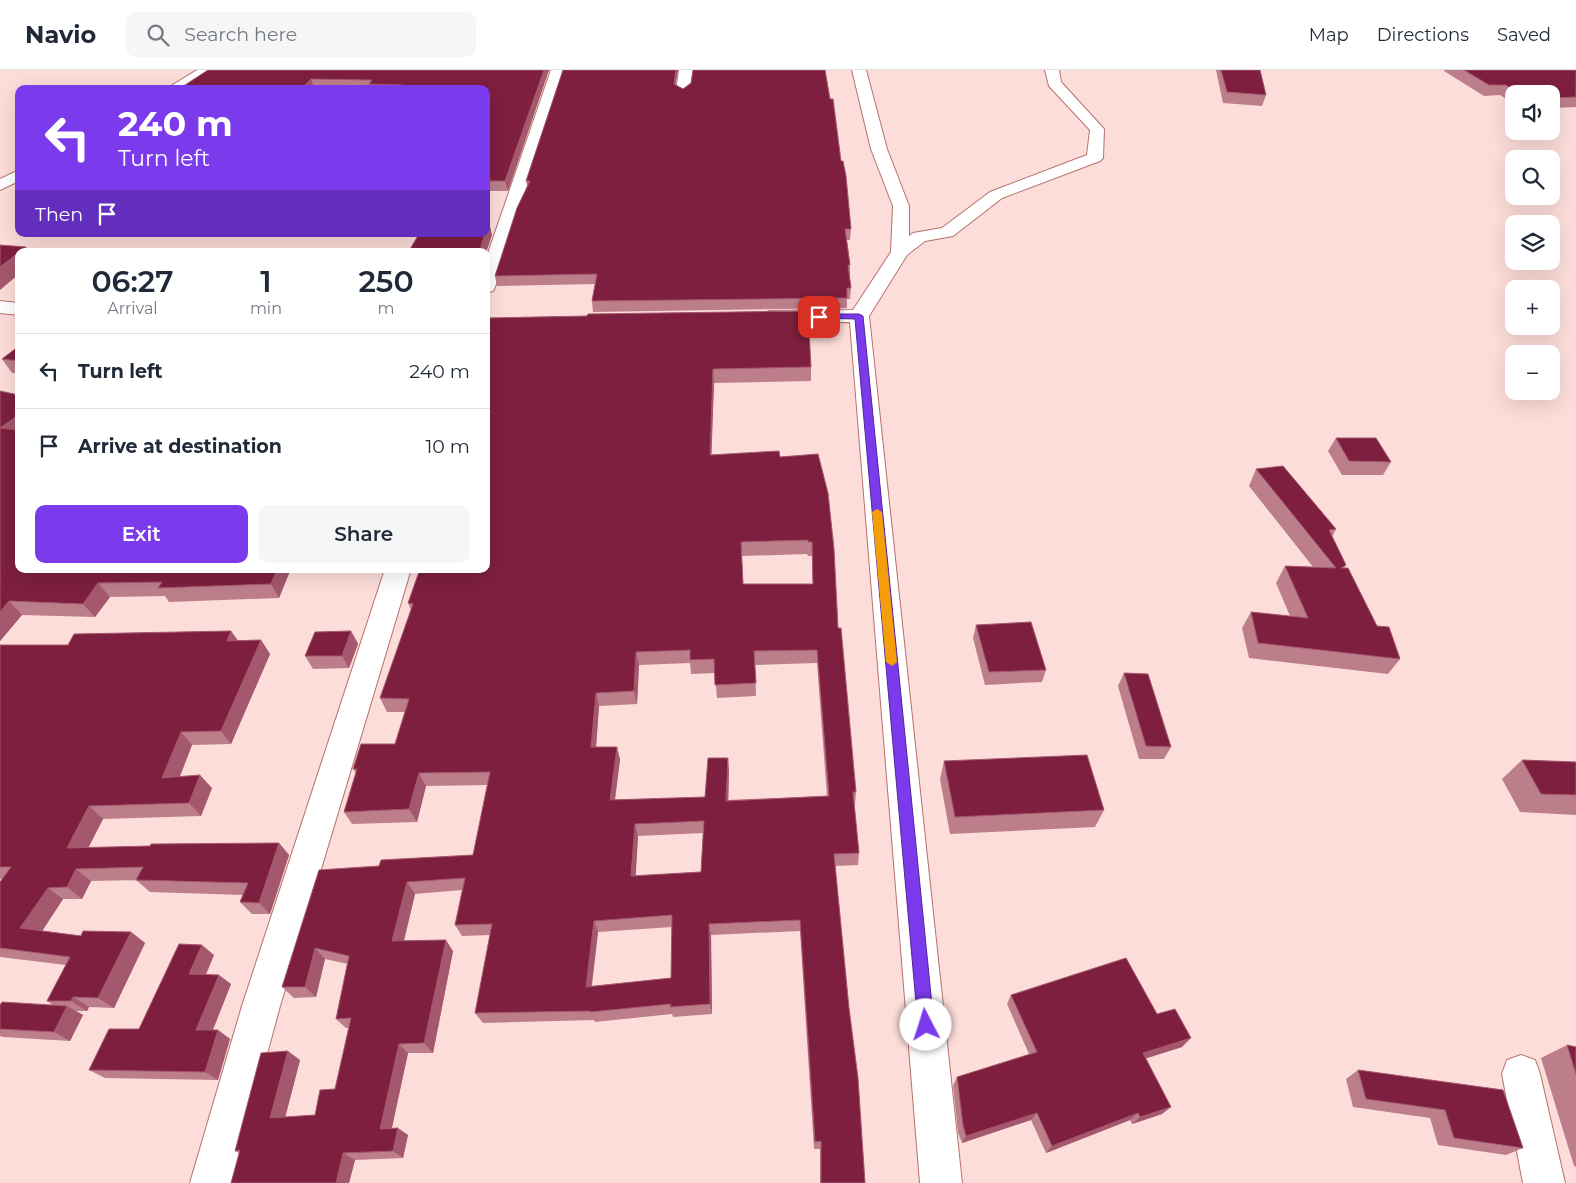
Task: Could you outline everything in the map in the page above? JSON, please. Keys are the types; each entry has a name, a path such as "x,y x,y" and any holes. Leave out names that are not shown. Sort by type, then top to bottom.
{"street":[{"path":"181,85 207,70"},
{"path":"490,275 558,70"},
{"path":"683,92 686,70"},
{"path":"859,70 879,149 902,206 900,252"},
{"path":"941,1183 859,316 900,252 919,238 947,232 996,195 1095,158 1097,129 1054,83 1052,70"},
{"path":"0,185 15,177"},
{"path":"0,307 15,309"},
{"path":"751,318 859,316"},
{"path":"211,1183 264,997 397,573"},
{"path":"1521,1074 1544,1183"}],"building":[{"path":"208,70 544,70 505,181 490,181 490,85 369,84 372,80 311,79 305,85 185,85"},
{"path":"563,70 676,70 674,84 683,89 691,83 693,70 825,70 830,99 833,99 841,161 843,161 846,176 851,229 845,229 851,288 847,288 847,298 592,301 597,274 495,276 517,208 530,181 526,181"},
{"path":"1221,70 1260,70 1266,95 1227,92"},
{"path":"1464,70 1576,70 1576,97 1560,98 1560,85 1489,85"},
{"path":"417,237 484,237 481,248 411,248"},
{"path":"0,245 26,247 15,248 15,255 0,267"},
{"path":"808,311 811,367 713,369 710,455 779,451 780,457 818,454 828,493 834,549 838,628 841,628 856,792 853,792 859,853 834,854 858,1078 865,1183 821,1183 821,1141 815,1142 800,920 709,924 710,1004 670,1007 671,1004 590,1012 475,1013 492,924 455,925 465,878 407,882 392,941 446,940 424,1043 399,1044 380,1129 398,1128 393,1151 343,1153 336,1183 231,1183 240,1150 235,1151 261,1053 288,1051 270,1118 315,1115 320,1090 335,1089 351,1018 336,1019 349,956 315,948 305,987 282,987 319,870 379,866 381,860 473,855 490,772 419,773 409,809 344,812 357,769 353,769 361,744 395,744 409,699 380,698 413,604 408,603 419,573 490,573 490,318 587,316 588,314","holes":["808,540 808,542 812,542 813,584 743,584 741,542","690,650 690,660 714,659 715,685 756,683 754,651 817,650 829,796 726,801 728,758 708,758 705,797 610,800 617,747 591,747 596,693 634,691 636,652","704,821 701,872 631,876 635,824","672,915 671,978 586,987 594,921"]},
{"path":"15,349 15,361 2,359"},
{"path":"0,391 15,394 15,418 0,428"},
{"path":"0,428 15,430 15,573 275,573 271,584 158,588 162,582 98,583 83,604 9,601 0,612"},
{"path":"1336,438 1376,438 1391,462 1349,461"},
{"path":"1283,466 1336,529 1329,530 1346,565 1341,568 1348,568 1377,626 1389,627 1400,659 1258,643 1251,612 1308,618 1285,566 1336,568 1256,469"},
{"path":"1031,622 1046,670 989,672 976,625"},
{"path":"231,631 227,641 261,640 221,731 181,732 162,778 200,775 189,803 89,806 67,848 150,846 151,844 279,843 259,903 240,902 248,883 136,880 143,867 76,869 67,887 48,888 20,928 81,936 83,931 131,932 98,998 73,997 71,1001 47,1001 70,957 0,948 0,882 11,867 0,867 0,645 68,645 74,634"},
{"path":"351,631 342,656 305,656 315,632"},
{"path":"1124,673 1148,674 1171,747 1146,746"},
{"path":"1087,755 1104,810 955,817 944,761"},
{"path":"1522,760 1576,762 1576,795 1541,794"},
{"path":"179,944 202,945 189,974 219,975 196,1030 218,1030 205,1072 89,1070 109,1029 139,1029"},
{"path":"1126,958 1157,1014 1175,1009 1191,1038 1143,1053 1171,1107 1140,1117 1138,1113 1052,1146 1037,1113 966,1136 957,1077 1037,1052 1011,995"},
{"path":"2,1002 67,1006 54,1032 0,1029 0,1005"},
{"path":"1567,1045 1576,1047 1576,1074"},
{"path":"1358,1070 1503,1090 1523,1148 1454,1138 1445,1110 1366,1099"}],"slow traffic":[{"path":"877,512 892,662"}],"route":[{"path":"819,317 859,316 926,1025"}]}
